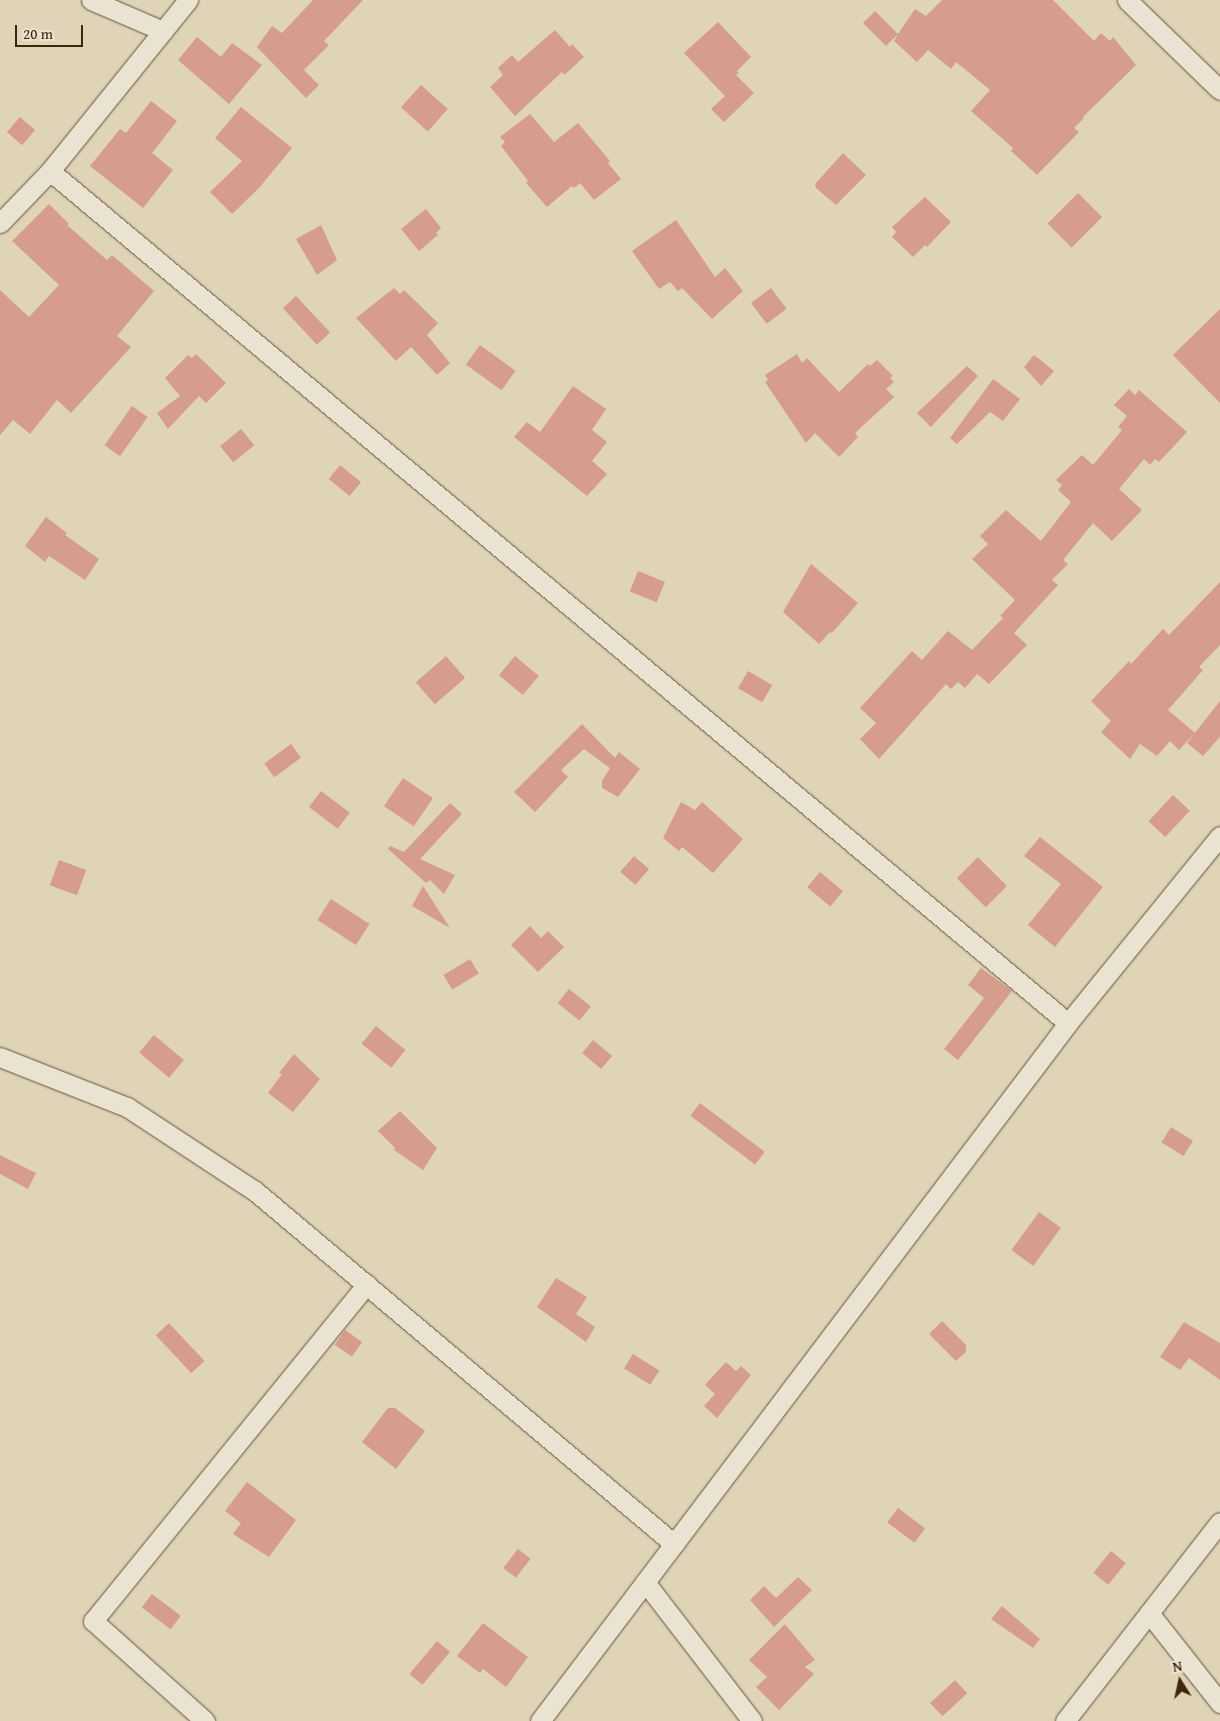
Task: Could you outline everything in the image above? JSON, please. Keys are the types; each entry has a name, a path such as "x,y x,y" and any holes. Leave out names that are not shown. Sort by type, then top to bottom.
{"street":[{"path":"91,0 164,31"},
{"path":"0,222 50,171 188,0"},
{"path":"1127,0 1220,90"},
{"path":"50,171 1068,1023"},
{"path":"540,1721 1068,1023 1220,836"},
{"path":"0,1057 127,1107 255,1191 674,1544"},
{"path":"205,1721 93,1620 367,1284"},
{"path":"1065,1721 1220,1522"},
{"path":"645,1582 752,1721"},
{"path":"1149,1613 1220,1703"}],"building":[{"path":"313,0 363,0 324,41 329,45 304,70 319,85 306,98 257,47 272,26 282,33"},
{"path":"942,0 1053,0 1094,41 1101,33 1110,41 1113,37 1136,65 1083,117 1074,128 1079,132 1037,175 1011,151 1013,148 971,111 990,90 956,62 951,69 928,50 917,62 894,41 915,9 926,16"},
{"path":"875,11 898,34 886,46 863,23"},
{"path":"718,22 751,57 737,71 739,73 736,75 754,93 724,122 711,109 725,96 684,53"},
{"path":"555,30 570,47 572,44 584,57 564,75 562,72 515,116 490,87 503,75 498,68 512,55 518,62"},
{"path":"197,37 221,57 232,43 262,65 229,104 178,60"},
{"path":"421,85 448,109 428,131 401,107"},
{"path":"151,101 177,121 152,153 173,170 143,208 90,166 120,129 126,133"},
{"path":"241,107 292,148 259,188 232,214 210,192 242,161 215,138"},
{"path":"530,114 554,142 578,123 610,161 608,163 621,179 594,200 580,183 574,188 572,186 547,207 526,183 528,181 501,146 505,142 500,137"},
{"path":"20,117 35,130 22,145 7,132"},
{"path":"843,153 866,175 836,205 816,188 815,184"},
{"path":"1078,193 1102,217 1072,247 1048,223"},
{"path":"925,197 951,222 927,247 925,245 913,257 892,237 896,232 892,227"},
{"path":"49,204 69,224 67,225 107,260 112,255 154,291 117,336 131,347 71,413 57,400 30,434 13,420 0,435 0,290 29,317 59,285 12,241"},
{"path":"426,209 441,228 436,233 438,235 419,251 401,229"},
{"path":"676,220 715,277 725,268 743,291 712,319 682,288 678,291 670,282 659,289 632,251"},
{"path":"321,225 337,260 317,275 296,239"},
{"path":"394,288 400,294 404,290 438,323 427,335 450,363 437,375 411,347 396,361 356,318"},
{"path":"771,288 787,309 767,324 751,303"},
{"path":"296,296 330,333 317,345 283,308"},
{"path":"1220,309 1220,403 1173,355"},
{"path":"480,345 516,371 501,390 466,364"},
{"path":"196,354 226,383 206,403 199,396 168,429 157,413 180,396 165,378 188,355 192,358"},
{"path":"797,354 802,363 807,358 839,392 868,364 870,366 877,360 893,376 890,378 894,382 886,389 894,397 855,433 858,437 839,457 815,433 806,443 765,382 768,380 765,375"},
{"path":"1034,355 1054,371 1041,386 1024,367"},
{"path":"967,366 978,376 931,427 917,413"},
{"path":"993,379 1020,399 1003,421 990,412 957,444 950,438"},
{"path":"573,386 606,409 592,430 607,442 592,461 607,474 587,496 514,437 527,422 540,432"},
{"path":"1129,389 1135,395 1139,390 1187,432 1159,462 1155,459 1150,465 1144,459 1119,489 1142,510 1112,541 1093,523 1063,560 1068,564 1052,580 1058,585 1014,633 1027,645 989,684 977,674 965,688 958,682 951,689 946,684 879,759 860,739 876,723 860,708 912,651 922,660 948,631 972,650 1003,618 1000,616 1015,600 972,559 988,544 980,536 1006,510 1041,541 1071,502 1058,490 1062,485 1056,480 1082,455 1093,465 1122,430 1118,427 1127,416 1114,405"},
{"path":"132,406 148,417 120,456 104,445"},
{"path":"241,429 254,445 233,462 220,446"},
{"path":"340,465 361,482 350,496 329,479"},
{"path":"46,517 67,533 65,535 99,559 85,580 49,556 45,562 25,546"},
{"path":"811,564 858,603 832,633 830,632 819,644 783,612"},
{"path":"638,571 665,582 657,602 630,591"},
{"path":"1220,582 1220,645 1199,667 1203,670 1168,710 1195,733 1179,750 1170,741 1157,756 1140,744 1130,759 1101,732 1111,721 1091,701 1129,661 1131,664 1163,629 1169,635"},
{"path":"446,656 465,678 435,704 416,682"},
{"path":"515,656 539,676 523,695 499,675"},
{"path":"748,671 772,685 762,702 738,688"},
{"path":"1220,701 1220,737 1203,756 1187,743"},
{"path":"582,724 615,758 619,752 640,769 618,797 602,788 602,781 610,768 584,749 561,770 568,777 535,812 514,792"},
{"path":"291,744 301,758 274,777 264,763"},
{"path":"403,778 433,798 414,826 384,806"},
{"path":"321,791 350,813 338,829 309,807"},
{"path":"1173,795 1190,811 1165,837 1148,821"},
{"path":"681,802 695,810 702,802 743,839 713,873 682,847 679,851 663,838"},
{"path":"450,803 462,814 420,859 455,875 444,894 430,880 426,883 388,849 390,846 404,852"},
{"path":"1040,837 1103,887 1055,947 1028,925 1061,884 1024,856"},
{"path":"634,856 649,869 635,885 620,872"},
{"path":"978,857 1007,886 986,907 957,878"},
{"path":"59,860 86,870 77,895 50,885"},
{"path":"820,872 843,891 830,907 807,887"},
{"path":"423,886 450,928 412,906"},
{"path":"331,899 370,924 356,945 317,920"},
{"path":"530,926 541,938 548,931 564,947 538,972 511,945"},
{"path":"470,959 479,974 452,990 443,975"},
{"path":"981,968 1012,991 958,1060 944,1049 984,998 968,985"},
{"path":"569,989 591,1007 579,1021 558,1003"},
{"path":"376,1026 406,1050 391,1068 362,1044"},
{"path":"154,1035 184,1060 169,1078 139,1053"},
{"path":"593,1040 612,1056 601,1069 582,1053"},
{"path":"294,1054 320,1079 293,1112 268,1093 282,1074 279,1073"},
{"path":"700,1103 765,1152 755,1165 690,1116"},
{"path":"400,1111 437,1148 423,1170 394,1150 395,1148 378,1131"},
{"path":"1171,1127 1193,1141 1184,1156 1161,1142"},
{"path":"0,1155 36,1173 28,1189 0,1174"},
{"path":"1039,1212 1061,1228 1033,1266 1011,1250"},
{"path":"556,1278 587,1297 576,1314 595,1327 586,1342 537,1307"},
{"path":"942,1321 966,1345 966,1352 956,1361 929,1334"},
{"path":"1184,1322 1220,1343 1220,1380 1189,1358 1180,1370 1160,1357"},
{"path":"169,1323 204,1361 191,1373 156,1335"},
{"path":"345,1330 362,1342 352,1357 335,1345"},
{"path":"633,1354 659,1370 650,1385 624,1368"},
{"path":"726,1362 736,1371 741,1366 751,1375 717,1418 704,1406 715,1394 705,1385"},
{"path":"388,1408 395,1408 425,1431 396,1469 362,1442"},
{"path":"247,1482 296,1520 269,1557 233,1534 241,1523 225,1511"},
{"path":"898,1508 925,1528 914,1543 887,1522"},
{"path":"518,1549 531,1559 516,1578 503,1568"},
{"path":"1111,1551 1126,1563 1108,1585 1093,1573"},
{"path":"798,1577 812,1590 774,1627 750,1600 764,1586 776,1598"},
{"path":"152,1594 181,1616 171,1629 142,1608"},
{"path":"1002,1606 1040,1639 1033,1648 991,1619"},
{"path":"483,1623 528,1657 506,1687 483,1669 480,1673 457,1656"},
{"path":"785,1624 815,1660 805,1667 814,1674 779,1710 756,1687 767,1677 749,1660"},
{"path":"437,1641 450,1652 422,1685 409,1674"},
{"path":"955,1680 967,1693 942,1716 930,1703"}]}
